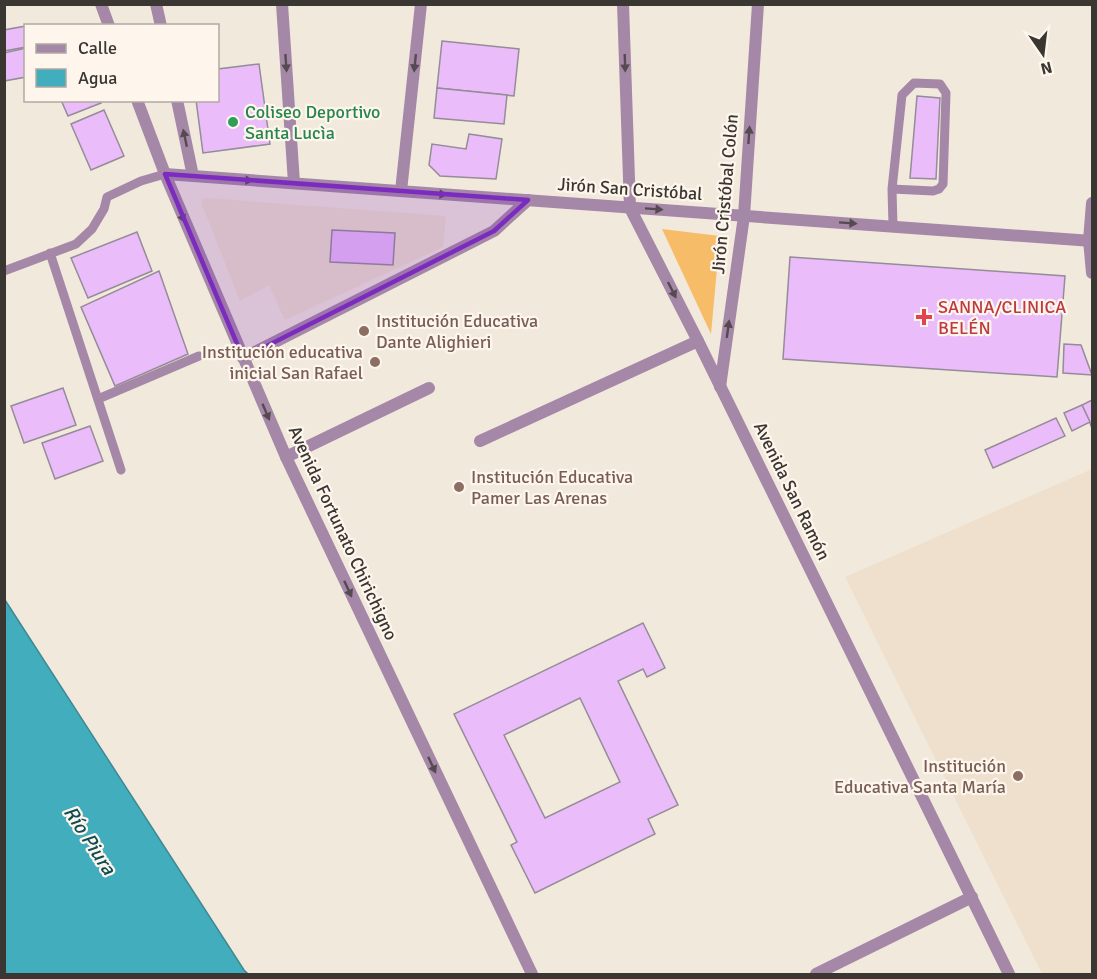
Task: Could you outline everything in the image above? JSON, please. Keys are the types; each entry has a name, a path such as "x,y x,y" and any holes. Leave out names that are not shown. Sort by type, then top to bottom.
{"street":[{"path":"101,4 108,24"},
{"path":"156,4 160,24"},
{"path":"282,4 294,183"},
{"path":"402,191 421,4"},
{"name":"Avenida San Ramón","path":"623,4 630,207 1009,975"},
{"name":"Jirón Cristóbal Colón","path":"720,387 744,216 758,4"},
{"name":"Avenida Fortunato Chirichigno","path":"138,102 165,174 286,457 532,975"},
{"path":"177,102 193,176"},
{"name":"Jirón San Cristóbal","path":"165,174 1091,240"},
{"path":"243,357 494,231 528,200"},
{"path":"1092,203 1092,273"},
{"path":"480,441 698,341"},
{"path":"286,457 429,388"},
{"path":"816,975 972,897"}],"lane":[{"path":"892,189 933,191 939,189 943,184 946,93 940,84 914,83 902,95 892,189 893,226"},
{"path":"4,271 76,244 92,229 104,209 107,196 141,181 165,174"},
{"path":"50,253 121,470"},
{"path":"98,399 199,356"}],"highlighted area":[{"path":"165,174 528,200 494,231 243,358"}],"shaded area":[{"path":"205,198 446,216 443,247 285,320 269,285 240,301 201,202"},
{"path":"662,229 720,236 711,334"},
{"name":"Institución Educativa Santa María","path":"1092,469 1092,974 1042,974 845,577"}],"water":[{"name":"Río Piura","path":"5,600 244,970 248,974 5,974"}],"building":[{"path":"24,26 24,47 4,51 4,30"},
{"path":"442,41 519,49 514,96 437,88"},
{"path":"24,48 24,77 4,81 4,53"},
{"name":"Coliseo Deportivo Santa Lucìa","path":"259,64 270,144 203,153 196,102 219,102 219,69"},
{"path":"437,88 507,95 504,124 434,118"},
{"path":"917,96 940,98 936,179 910,178"},
{"path":"62,102 101,102 101,103 68,116"},
{"path":"104,110 124,156 91,170 71,124"},
{"path":"469,134 502,139 496,179 440,176 429,165 432,144 466,149"},
{"path":"332,230 395,233 393,265 330,262"},
{"path":"137,232 152,271 88,298 71,258"},
{"name":"SANNA/CLINICA BELÉN","path":"790,257 1065,276 1057,377 783,359"},
{"path":"159,271 188,354 115,386 81,307"},
{"path":"1064,344 1081,345 1092,375 1063,373"},
{"path":"63,388 76,425 24,443 11,406"},
{"path":"1092,400 1092,428 1082,405"},
{"path":"1082,405 1090,422 1072,431 1064,413"},
{"path":"1056,418 1065,436 993,468 985,450"},
{"path":"90,426 103,461 55,479 42,443"},
{"path":"643,623 665,668 647,677 643,669 618,681 678,805 648,819 655,834 535,893 511,845 517,842 454,714","holes":["580,698 620,782 545,818 504,735"]}],"place":[{"name":"Coliseo Deportivo Santa Lucìa","path":"233,122"},
{"name":"SANNA/CLINICA BELÉN","path":"924,317"},
{"name":"Institución Educativa Dante Alighieri","path":"364,331"},
{"name":"Institución educativa inicial San Rafael","path":"375,362"},
{"name":"Institución Educativa Pamer Las Arenas","path":"459,487"},
{"name":"Institución Educativa Santa María","path":"1018,776"}]}
